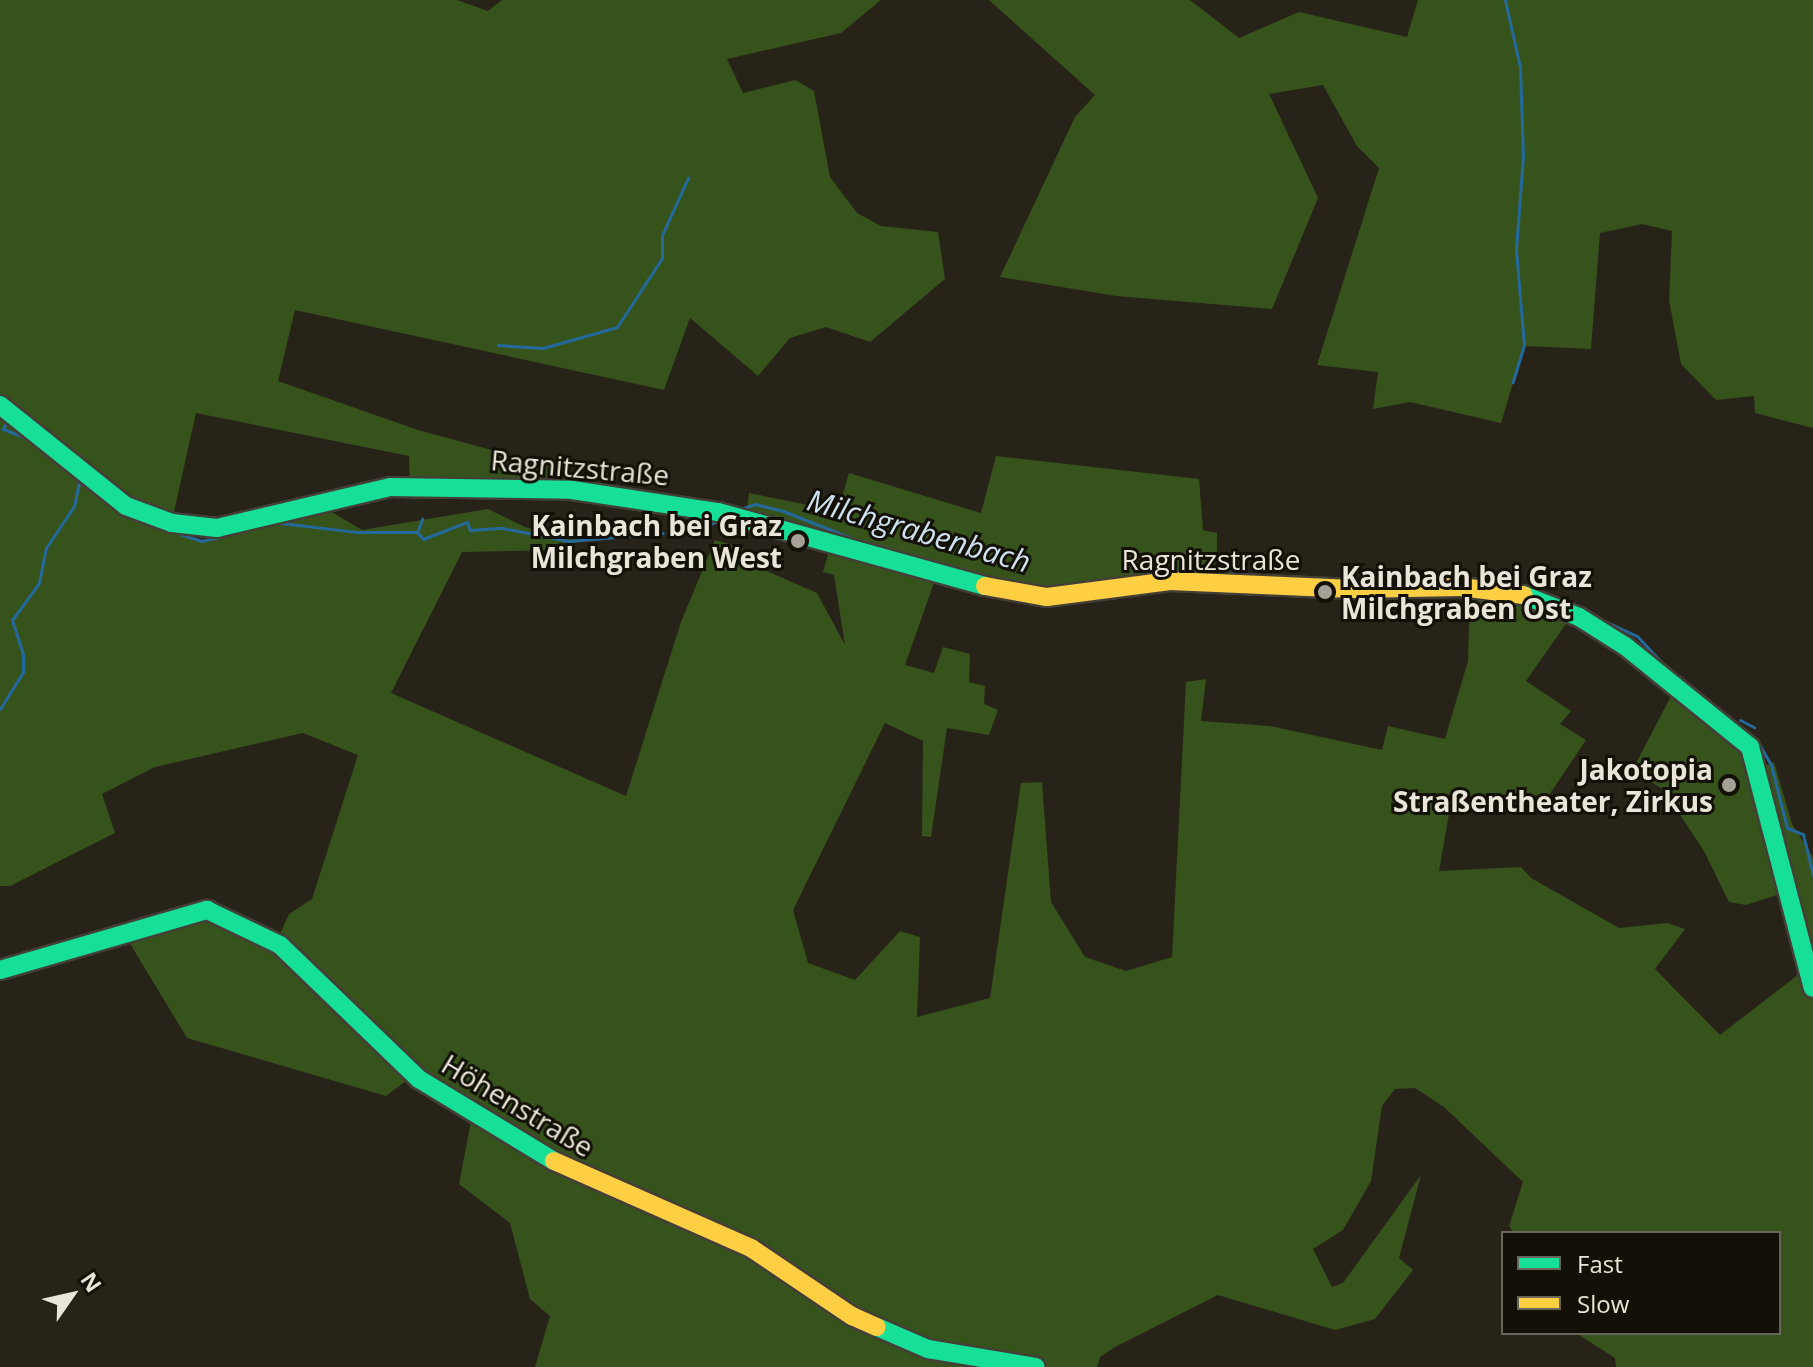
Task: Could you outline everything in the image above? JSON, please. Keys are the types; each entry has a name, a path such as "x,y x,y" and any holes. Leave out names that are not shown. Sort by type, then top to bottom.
{"main road":[{"name":"Ragnitzstraße","path":"0,405 126,506 172,523 217,528 390,487 572,490 718,512 926,565 1010,593 1047,597 1170,581 1363,589 1461,587 1525,595 1579,617 1625,646 1750,747 1813,988"},
{"name":"Höhenstraße","path":"0,970 207,910 280,945 419,1079 573,1173 751,1248 852,1316 928,1349 1036,1367"}],"green space":[{"path":"0,0 457,0 488,11 502,0 881,0 841,33 727,59 743,93 795,80 814,91 830,177 857,213 881,226 938,232 945,279 870,342 826,327 790,338 758,376 690,318 664,390 295,310 278,381 418,430 576,473 557,499 410,491 409,456 196,413 170,530 201,541 330,511 362,530 488,509 525,527 581,539 565,550 462,552 391,693 626,796 681,622 715,540 743,548 744,561 817,593 845,645 834,575 823,572 833,537 747,511 749,493 838,511 849,473 981,513 996,456 1199,479 1203,530 1217,533 1217,553 1228,554 1234,592 1125,591 1078,601 936,577 905,665 934,673 943,647 970,654 969,682 985,686 984,704 998,710 989,735 947,728 931,837 922,836 923,741 885,723 793,910 808,963 855,980 900,931 920,937 917,1017 990,998 1021,783 1042,782 1051,902 1085,957 1126,971 1172,957 1186,682 1206,679 1201,721 1270,726 1382,750 1388,726 1445,739 1468,661 1470,593 1520,601 1570,618 1526,681 1571,711 1560,724 1586,740 1549,795 1452,797 1439,871 1521,867 1531,878 1619,928 1667,923 1685,929 1655,969 1720,1035 1799,974 1780,894 1746,905 1729,902 1704,851 1663,789 1632,771 1680,679 1731,728 1784,844 1766,765 1774,762 1792,824 1813,857 1813,1367 1616,1367 1615,1358 1579,1335 1781,1335 1781,1231 1513,1231 1509,1226 1523,1182 1444,1107 1415,1088 1395,1089 1382,1106 1371,1181 1343,1230 1313,1249 1332,1287 1343,1283 1421,1175 1399,1258 1413,1270 1375,1319 1335,1330 1218,1295 1115,1347 1100,1357 1097,1367 535,1367 550,1316 530,1299 510,1223 459,1184 473,1111 419,1071 386,1096 187,1038 123,932 212,902 280,934 289,914 312,899 358,755 303,733 155,767 102,794 115,833 10,886 0,886"},
{"path":"989,0 1190,0 1239,38 1299,12 1407,37 1418,0 1813,0 1813,428 1755,413 1754,396 1716,400 1681,364 1669,300 1672,231 1642,224 1600,233 1591,349 1524,346 1501,423 1410,402 1373,409 1378,372 1317,365 1379,168 1357,146 1323,85 1269,94 1318,198 1272,309 1116,296 1000,277 1075,117 1095,95"}],"waterway":[{"path":"1505,0 1520,67 1523,156 1516,250 1524,345 1513,382"},
{"path":"498,345 543,348 617,327 662,258 662,235 688,178"},
{"name":"Milchgrabenbach","path":"7,421 3,429 26,438"},
{"path":"0,709 23,672 23,654 12,620 39,583 46,548 74,506 80,478"},
{"name":"Milchgrabenbach","path":"740,509 755,504 783,511 854,539 1015,584"},
{"path":"418,530 422,519"},
{"name":"Milchgrabenbach","path":"706,525 719,521"},
{"name":"Milchgrabenbach","path":"281,523 357,532 417,532 423,539 467,522 470,530 502,528 569,541 663,533"},
{"name":"Milchgrabenbach","path":"180,534 201,541 219,537"},
{"name":"Milchgrabenbach","path":"1177,571 1246,574"},
{"name":"Milchgrabenbach","path":"1082,583 1118,578"},
{"name":"Milchgrabenbach","path":"1336,578 1356,578"},
{"name":"Milchgrabenbach","path":"1377,578 1445,578"},
{"name":"Milchgrabenbach","path":"1471,578 1491,581"},
{"name":"Milchgrabenbach","path":"1600,619 1637,636 1664,665"},
{"name":"Milchgrabenbach","path":"1740,720 1754,727"},
{"path":"1759,744 1771,765 1787,828 1803,834 1813,875"}],"traffic: fast":[{"path":"0,405 126,506 172,523 217,528 390,487 572,490 718,512 985,586"},
{"path":"1523,595 1579,617 1625,646 1750,747 1813,988"},
{"path":"0,970 207,910 280,945 419,1079 554,1161"},
{"path":"877,1327 928,1349 1036,1367"}],"traffic: slow":[{"path":"985,586 1047,597 1170,581 1354,589 1461,587 1523,595"},
{"path":"554,1161 751,1248 852,1316 877,1327"}],"place":[{"name":"Kainbach bei Graz Milchgraben West","path":"798,541"},
{"name":"Kainbach bei Graz Milchgraben Ost","path":"1325,592"},
{"name":"Jakotopia Straßentheater, Zirkus","path":"1729,785"}]}
